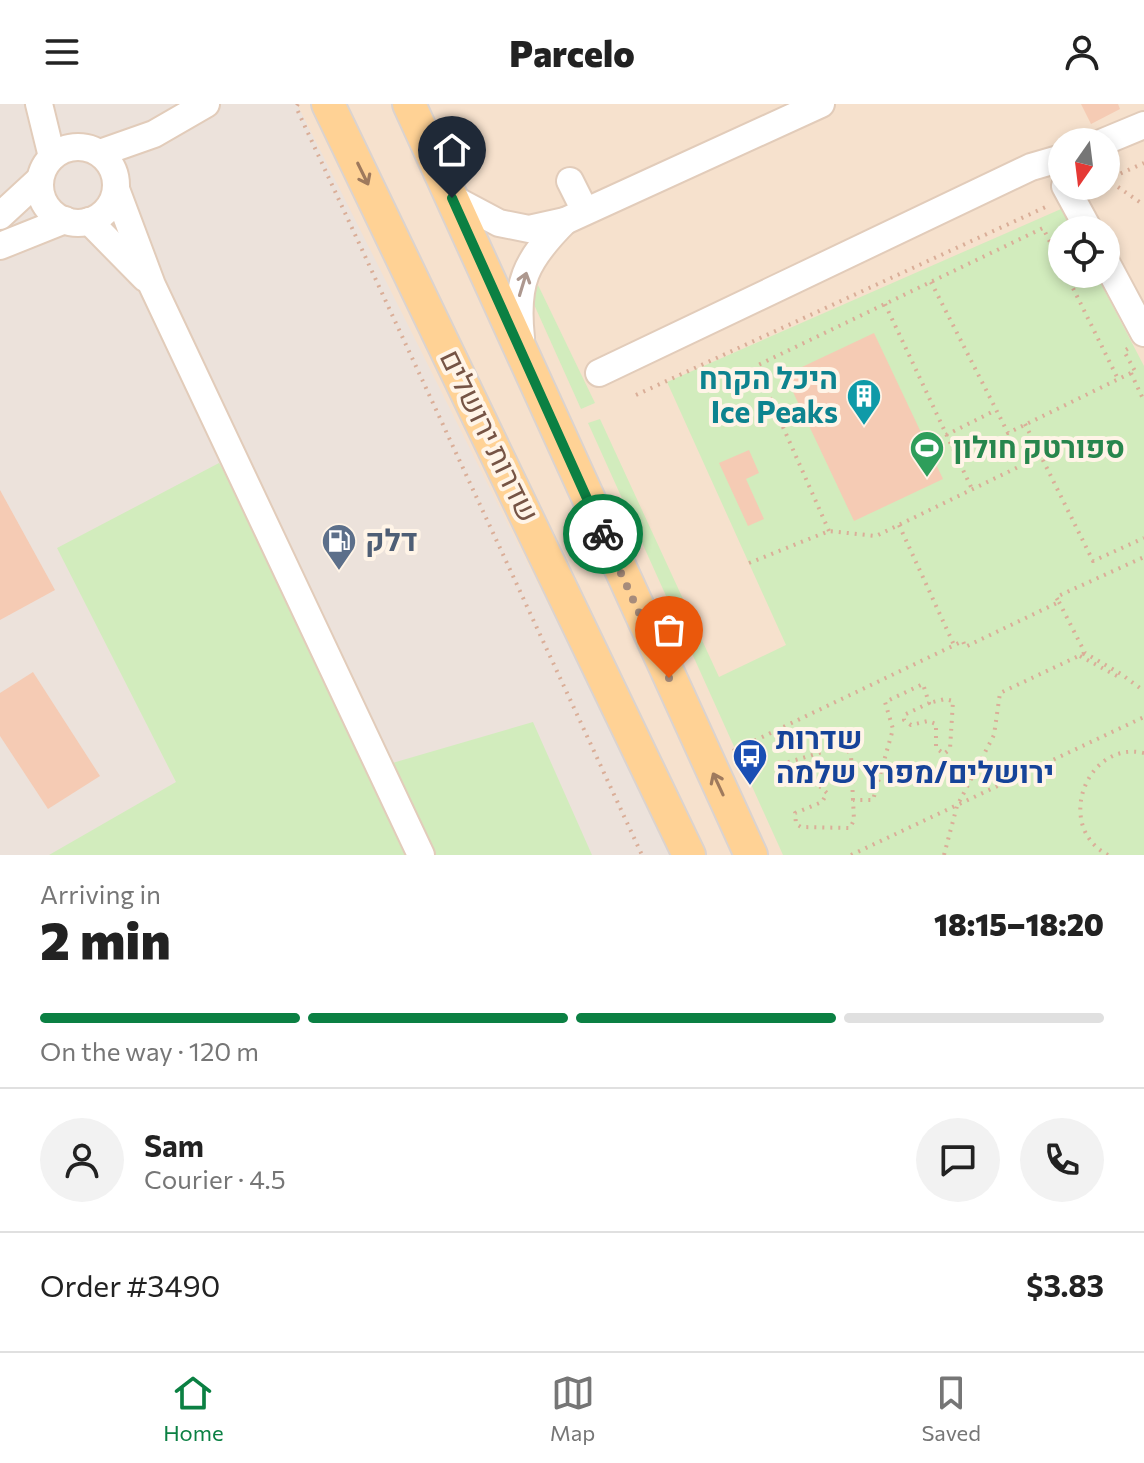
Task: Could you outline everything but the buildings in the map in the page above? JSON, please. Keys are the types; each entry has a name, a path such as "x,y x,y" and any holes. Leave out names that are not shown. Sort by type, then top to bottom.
{"main road":[{"name":"שדרות ירושלים","path":"328,104 689,855"},
{"name":"שדרות ירושלים","path":"409,104 750,853"},
{"path":"526,512 611,656 704,855"}],"street":[{"path":"41,104 67,159"},
{"path":"0,216 67,159 154,134 206,104"},
{"path":"427,104 429,144"},
{"path":"452,198 499,223 529,229 575,216 821,104"},
{"path":"1120,135 1144,125"},
{"path":"0,246 107,209 116,184 154,134"},
{"path":"67,159 107,160 152,285 421,855"},
{"path":"67,159 41,192 45,204 54,213 77,221 152,285"},
{"path":"599,373 1031,167 1048,171"},
{"path":"570,181 575,216"},
{"path":"524,359 517,304 525,273 542,244 575,216"},
{"path":"1117,288 1139,339"}],"path":[{"name":"שדרות ירושלים","path":"298,104 296,107 642,855"},
{"path":"1120,174 1144,163"},
{"path":"636,395 1048,183"},
{"path":"1120,188 1144,205"},
{"path":"829,531 756,366 1043,228 1048,238"},
{"path":"931,282 1008,433 1135,371 1124,351 1139,339"},
{"path":"1073,288 1118,379"},
{"path":"885,304 972,489"},
{"path":"1131,373 1144,401"},
{"path":"946,435 996,410"},
{"path":"1025,424 1093,561 1144,538"},
{"path":"749,563 829,531 876,536 1041,456"},
{"path":"899,525 954,645"},
{"path":"1117,676 1082,655 1056,597 1144,557"},
{"path":"731,752 954,645 963,641 965,647 1059,602"},
{"path":"1082,655 1121,674 1144,691"},
{"path":"944,855 957,806 994,735 1000,693 1082,655"},
{"path":"853,800 873,800 893,729 885,702 923,684 929,703"},
{"path":"949,699 954,704 952,745 944,754 936,748 936,724 928,721 911,725 904,720 904,715 929,703 949,699"},
{"path":"851,855 1144,717"},
{"path":"839,747 846,748 851,755 853,800 854,820 850,828 801,827 796,824 795,813 822,802 827,793 821,787 784,778 782,770 789,762 839,747"},
{"path":"1108,855 1090,841 1083,825 1078,804 1083,786 1107,758 1132,750 1144,753"}],"shaded area":[{"path":"0,104 1144,104 1144,855 0,855"},
{"path":"0,104 297,104 674,855 0,855"}],"green space":[{"name":"ספורטק חולון","path":"1061,209 1065,216 1048,216 1048,288 1103,288 1144,366 1144,855 783,855 588,423 600,419 719,677 786,645 667,382"},
{"path":"538,285 595,403 581,409 532,300"},
{"path":"219,463 389,764 533,722 592,855 49,855 176,782 57,548"}],"way so far":[{"path":"603,534 669,678"}],"place":[{"name":"היכל הקרח Ice Peaks","path":"864,427"},
{"name":"ספורטק חולון","path":"927,479"},
{"name":"דלק","path":"339,572"},
{"name":"שדרות ירושלים/מפרץ שלמה","path":"750,787"}],"route":[{"path":"452,198 603,534"}]}
